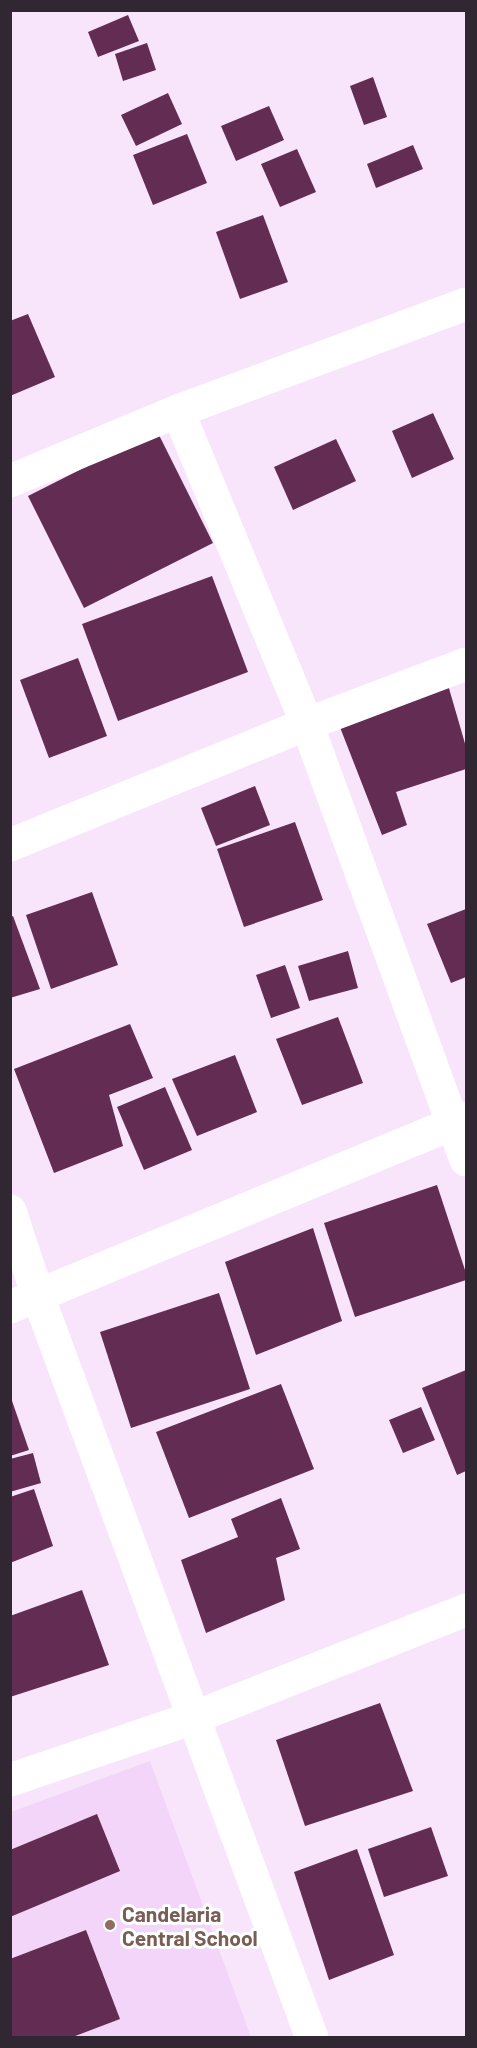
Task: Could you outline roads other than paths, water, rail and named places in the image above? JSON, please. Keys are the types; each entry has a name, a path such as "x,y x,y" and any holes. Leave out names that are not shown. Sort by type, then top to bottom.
{"street":[{"path":"10,481 178,411 466,304"},
{"path":"178,411 307,724 459,1121 466,1160"},
{"path":"10,845 307,724 466,664"},
{"path":"24,1302 459,1121"},
{"path":"10,1211 24,1302 193,1718 312,2037"},
{"path":"10,1780 193,1718 466,1610"}],"place":[{"name":"Candelaria Central School","path":"110,1925"}]}
